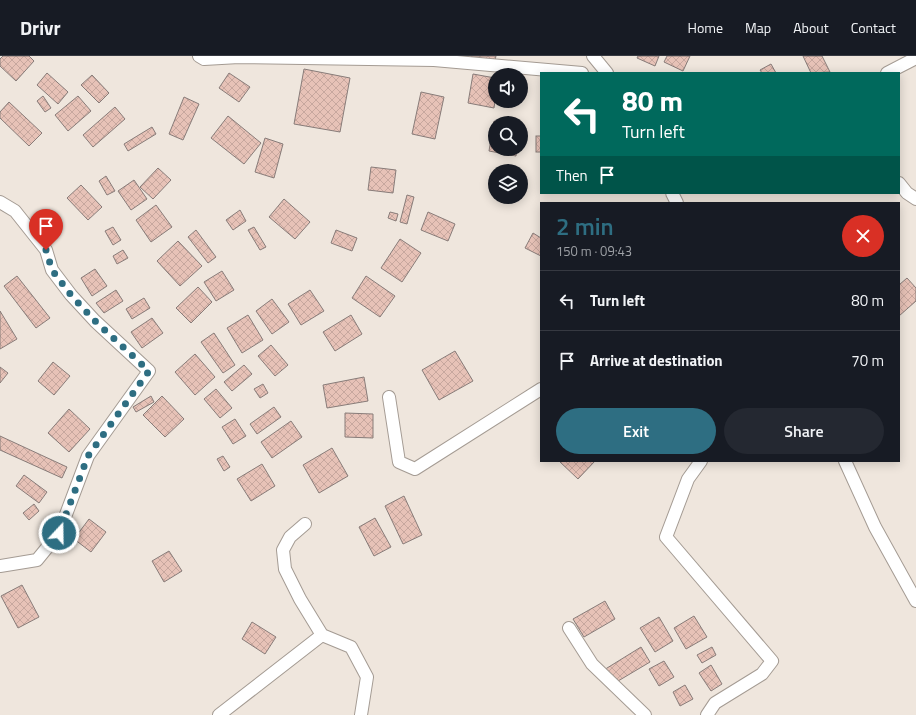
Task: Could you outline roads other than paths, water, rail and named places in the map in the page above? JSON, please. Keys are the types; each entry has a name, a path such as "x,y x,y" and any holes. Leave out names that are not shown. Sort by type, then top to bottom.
{"street":[{"path":"199,56 204,59 239,57 434,60 571,72"},
{"path":"593,56 606,72"},
{"path":"888,72 916,58"},
{"path":"900,184 907,193 916,199"},
{"path":"0,202 15,211 46,250 52,270 71,295 95,321 149,371 88,456 59,533 37,560 0,566"},
{"path":"389,397 399,462 415,469 540,390"},
{"path":"700,462 688,479 666,537 772,661 762,674 715,703 708,715"},
{"path":"846,462 875,527 916,601"},
{"path":"305,524 290,537 283,550 285,569 300,599 322,635 351,647 367,677 361,715"},
{"path":"569,628 592,664 645,715"},
{"path":"220,715 322,635"}]}
